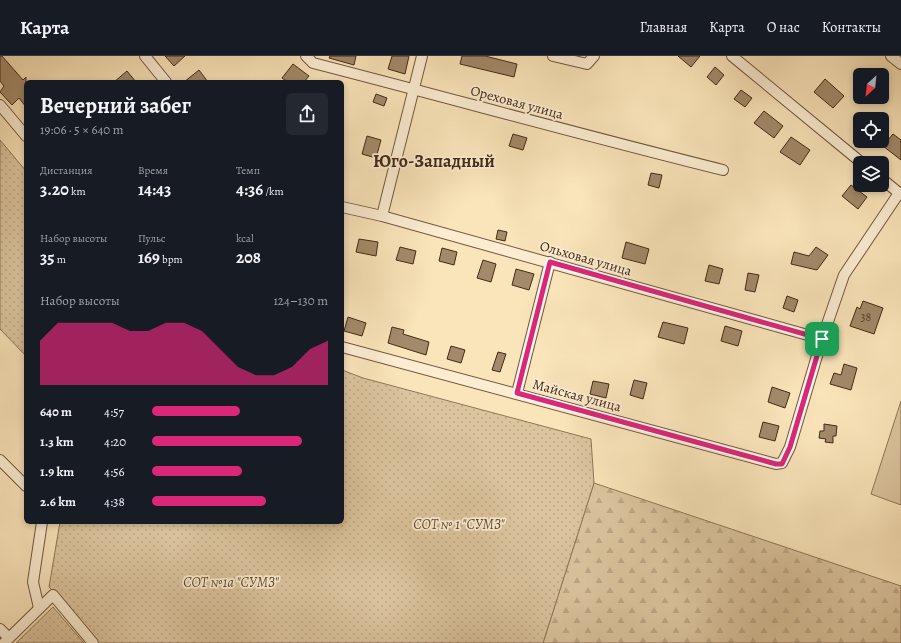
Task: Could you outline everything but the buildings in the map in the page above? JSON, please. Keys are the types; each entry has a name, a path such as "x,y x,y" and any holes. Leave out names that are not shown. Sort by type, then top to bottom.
{"street":[{"path":"145,56 164,80"},
{"name":"Ореховая улица","path":"306,56 313,63 586,136 723,170"},
{"path":"382,216 422,56"},
{"path":"553,56 587,64 594,56"},
{"path":"732,56 853,156"},
{"path":"891,56 901,64"},
{"path":"0,106 24,134"},
{"path":"822,339 844,275 900,193 889,184"},
{"name":"Ольховая улица","path":"344,207 382,216 550,262 822,339"},
{"path":"517,393 550,262"},
{"name":"Майская улица","path":"344,348 782,464 790,447 822,339"},
{"path":"0,460 24,484"},
{"path":"40,608 33,582 42,524"},
{"path":"0,629 6,640 53,595 93,643"}],"green space":[{"path":"0,140 24,169 24,354 0,329"},
{"name":"СОТ № 1 \"СУМЗ\"","path":"344,371 363,378 591,439 594,483 543,643 97,643 49,587 60,524 344,524"},
{"path":"901,401 901,505 871,494"},
{"path":"594,483 901,586 901,643 543,643"},
{"path":"53,607 84,643 16,643"}],"district":[{"name":"Юго-Западный","path":"434,161"}],"route":[{"path":"550,262 822,339 790,447 782,464 776,464 517,393 550,262"}],"park label":[{"name":"СОТ №1а \"СУМЗ\"","path":"231,582"}]}
